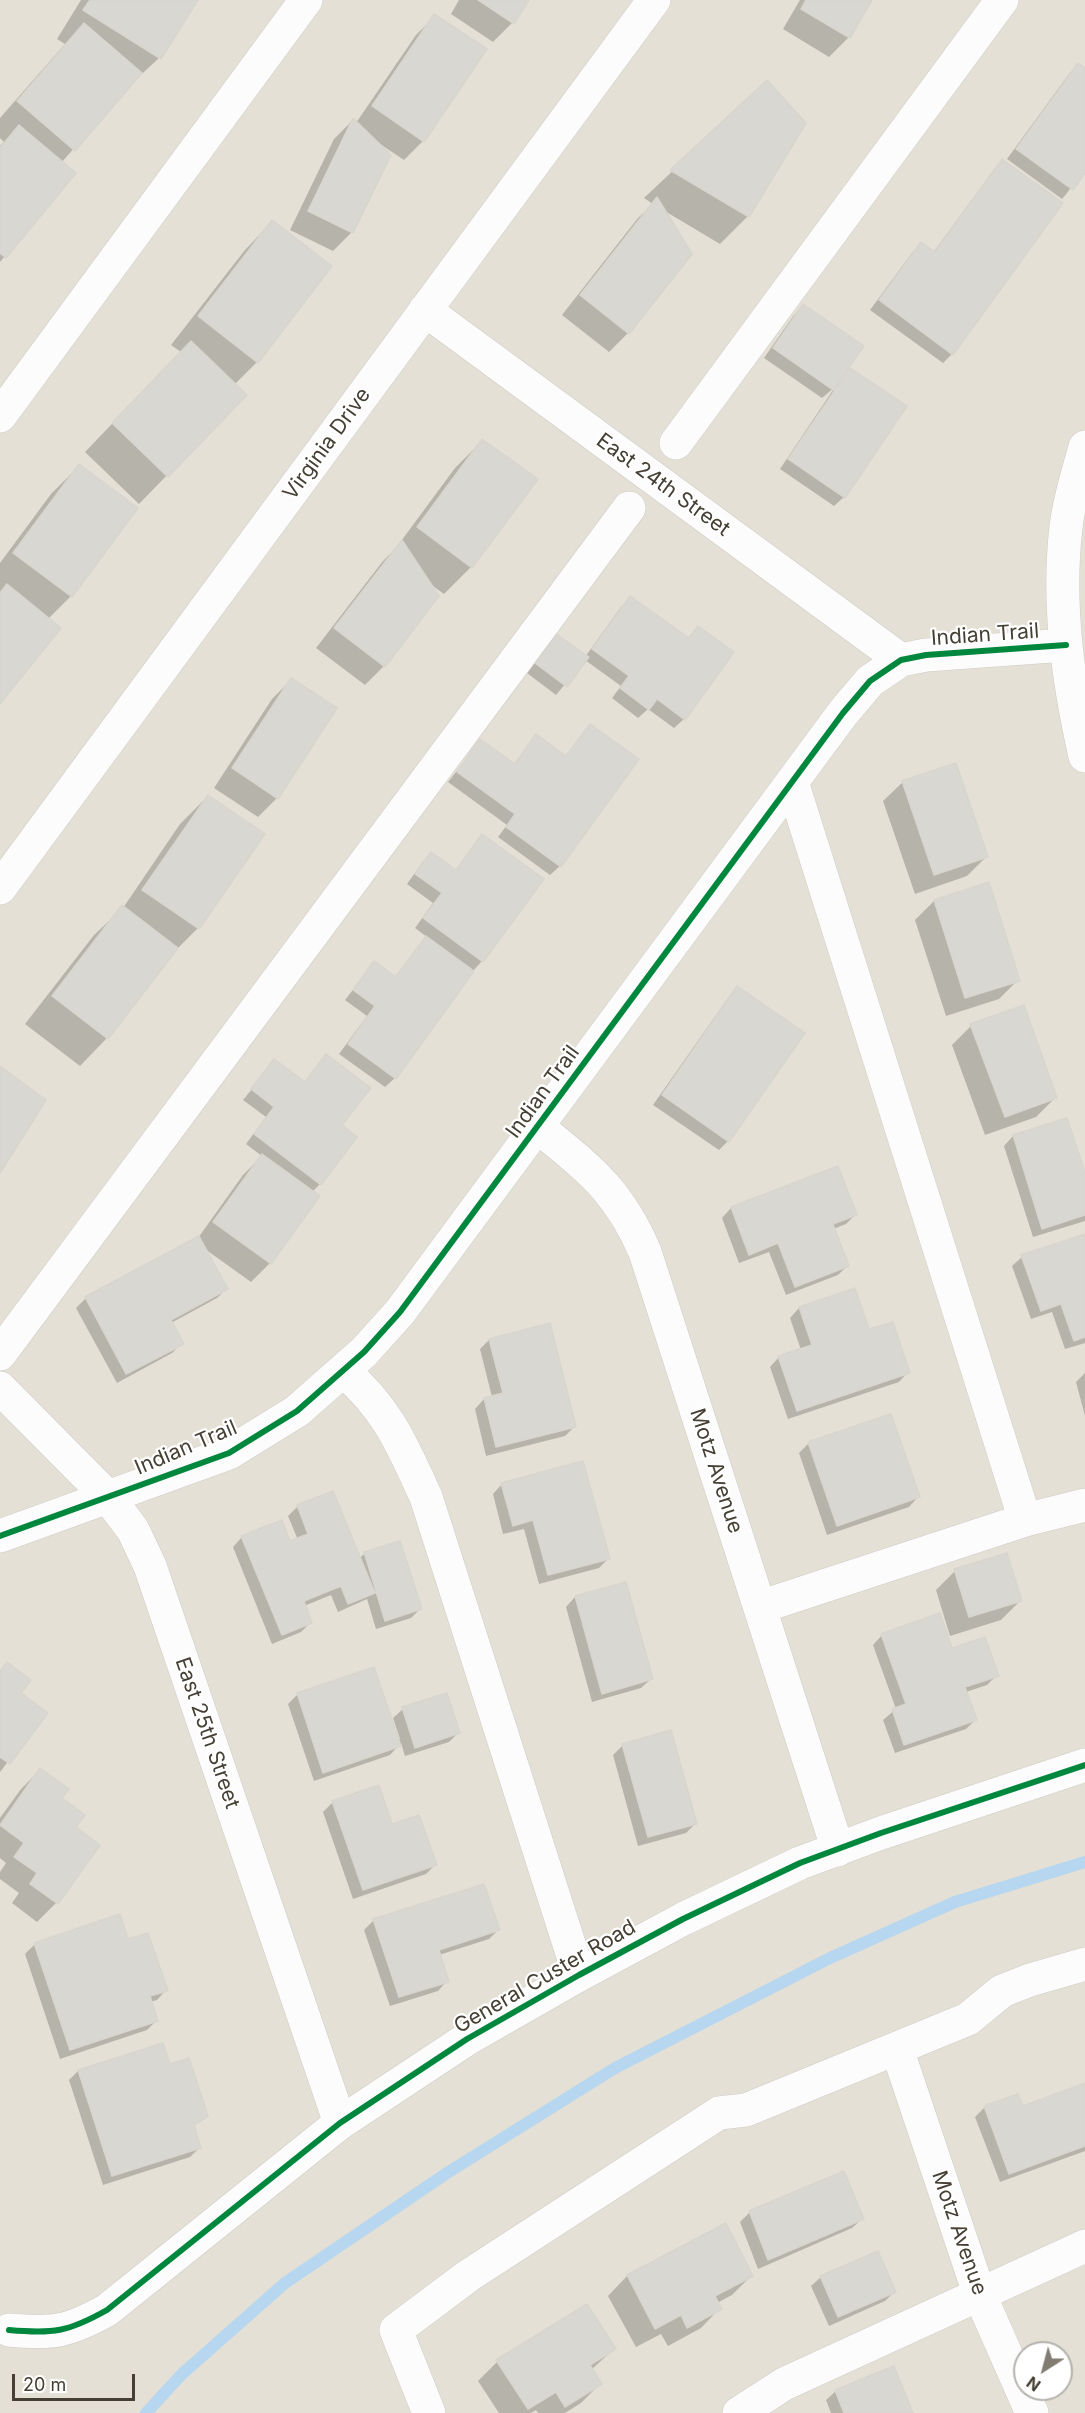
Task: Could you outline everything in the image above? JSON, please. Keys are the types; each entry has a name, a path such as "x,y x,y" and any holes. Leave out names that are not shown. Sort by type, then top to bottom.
{"street":[{"path":"0,416 306,0"},
{"name":"Virginia Drive","path":"0,888 654,0"},
{"path":"676,443 1002,0"},
{"name":"East 24th Street","path":"425,310 901,660"},
{"path":"1085,447 1066,526 1063,603 1071,687 1085,756"},
{"path":"0,1354 629,508"},
{"name":"Indian Trail","path":"0,1536 229,1453 297,1411 364,1352 400,1312 843,713 870,681 901,660 926,655 1066,645"},
{"path":"792,782 1025,1520"},
{"name":"Motz Avenue","path":"538,1127 592,1171 616,1197 633,1224 645,1252 838,1850"},
{"path":"343,1371 362,1386 379,1405 404,1449 426,1497 579,1975"},
{"name":"East 25th Street","path":"0,1388 108,1497 133,1530 150,1566 340,2123"},
{"path":"760,1607 1025,1520 1085,1505"},
{"name":"General Custer Road","path":"9,2330 59,2332 84,2323 107,2310 340,2123 467,2039 683,1919 801,1863 1085,1765"},
{"path":"429,2413 396,2330 468,2276 719,2113 746,2110 897,2049 968,2019 1002,1991 1085,1964"},
{"name":"Motz Avenue","path":"897,2049 979,2293 1032,2413"},
{"path":"739,2413 784,2384 1085,2246"},
{"path":"759,2413 784,2384"}],"shaded area":[{"path":"0,0 1085,0 1085,2413 0,2413"}],"building":[{"path":"90,0 198,0 161,59 83,10"},
{"path":"478,0 529,0 514,24"},
{"path":"806,0 872,0 850,38 801,9"},
{"path":"434,14 487,49 424,142 372,106"},
{"path":"84,23 142,73 75,151 17,101"},
{"path":"1078,63 1085,68 1085,173 1073,190 1016,149"},
{"path":"767,80 806,123 749,217 670,170"},
{"path":"353,118 391,155 353,233 308,211"},
{"path":"19,125 76,173 6,258 0,253 0,148"},
{"path":"1002,159 1063,203 953,355 879,300 921,242 935,252"},
{"path":"657,197 692,254 629,334 580,295"},
{"path":"272,220 332,266 258,363 198,316"},
{"path":"803,304 864,346 833,390 773,348"},
{"path":"191,341 247,395 168,477 112,423"},
{"path":"850,368 907,406 845,498 788,459"},
{"path":"482,439 538,479 472,568 417,527"},
{"path":"79,464 138,508 72,597 13,553"},
{"path":"402,540 439,596 385,667 334,628"},
{"path":"7,584 61,628 0,704 0,593"},
{"path":"630,596 689,638 698,626 734,652 685,720 657,699 649,710 620,688 629,676 592,649"},
{"path":"556,634 589,657 567,687 535,663"},
{"path":"291,678 337,708 278,799 232,768"},
{"path":"590,724 639,759 561,867 506,827 515,814 457,772 480,739 515,764 536,734 566,756"},
{"path":"956,763 988,857 934,875 902,781"},
{"path":"208,795 265,834 199,929 142,890"},
{"path":"482,834 544,879 483,962 423,918 442,893 415,874 431,852 456,870"},
{"path":"989,882 1020,981 965,998 934,900"},
{"path":"122,905 178,948 108,1039 52,996"},
{"path":"426,936 474,971 396,1079 348,1044 375,1006 353,990 374,961 396,977"},
{"path":"737,986 805,1033 729,1142 662,1095"},
{"path":"1024,1005 1057,1098 1005,1117 970,1024"},
{"path":"326,1054 371,1088 342,1125 357,1137 321,1185 254,1134 274,1107 251,1089 274,1059 305,1082"},
{"path":"0,1066 46,1100 0,1173"},
{"path":"1067,1118 1085,1173 1085,1215 1042,1229 1013,1135"},
{"path":"262,1154 320,1196 271,1264 213,1222"},
{"path":"838,1166 857,1215 833,1224 849,1266 795,1287 778,1243 749,1255 731,1207"},
{"path":"1085,1234 1085,1337 1074,1341 1061,1304 1041,1311 1021,1255"},
{"path":"199,1236 228,1289 171,1320 184,1344 126,1374 85,1297"},
{"path":"855,1288 869,1329 893,1322 910,1373 797,1411 778,1356 812,1345 799,1307"},
{"path":"550,1323 576,1427 496,1447 484,1398 503,1393 489,1339"},
{"path":"891,1414 920,1497 837,1526 808,1442"},
{"path":"583,1461 610,1559 548,1575 533,1520 513,1526 501,1483"},
{"path":"333,1491 375,1593 348,1604 341,1586 304,1601 312,1623 282,1635 241,1536 282,1520 290,1541 308,1534 297,1505"},
{"path":"400,1541 422,1609 385,1621 364,1552"},
{"path":"1007,1553 1022,1601 969,1617 954,1569"},
{"path":"626,1582 653,1679 602,1694 575,1596"},
{"path":"940,1613 952,1648 985,1637 999,1676 965,1687 977,1720 904,1745 892,1709 906,1704 881,1634"},
{"path":"7,1662 31,1680 21,1693 48,1713 10,1764 0,1757 0,1671"},
{"path":"374,1667 401,1746 323,1773 297,1693"},
{"path":"447,1693 460,1733 415,1748 402,1707"},
{"path":"671,1730 697,1824 648,1837 622,1744"},
{"path":"40,1768 69,1789 62,1798 85,1815 76,1827 100,1845 58,1904 30,1884 37,1873 14,1857 24,1843 0,1825"},
{"path":"379,1785 392,1824 419,1815 437,1865 363,1890 332,1801"},
{"path":"484,1884 500,1930 439,1950 449,1982 399,1997 373,1919"},
{"path":"120,1914 128,1939 148,1933 168,1991 150,1996 158,2021 70,2050 34,1943"},
{"path":"163,2043 170,2064 189,2058 208,2116 194,2125 201,2148 112,2176 78,2070"},
{"path":"1085,2083 1085,2146 1009,2174 984,2106 1018,2094 1023,2106"},
{"path":"844,2171 864,2219 768,2260 749,2211"},
{"path":"726,2223 753,2276 715,2296 722,2309 687,2328 681,2315 655,2329 627,2275"},
{"path":"878,2251 896,2292 838,2317 820,2276"},
{"path":"587,2304 616,2349 590,2365 602,2384 565,2407 556,2392 528,2409 496,2360"},
{"path":"894,2366 913,2413 844,2413 835,2390"}],"waterway":[{"path":"146,2413 182,2374 285,2283 447,2173 615,2068 830,1958 955,1902 1085,1862"}],"cycle path":[{"path":"0,1536 229,1453 297,1411 364,1352 400,1312 843,713 870,681 901,660 926,655 1066,645"},
{"path":"9,2330 37,2332 60,2330 107,2310 340,2123 467,2039 683,1919 800,1863 881,1833 1085,1765"}]}
